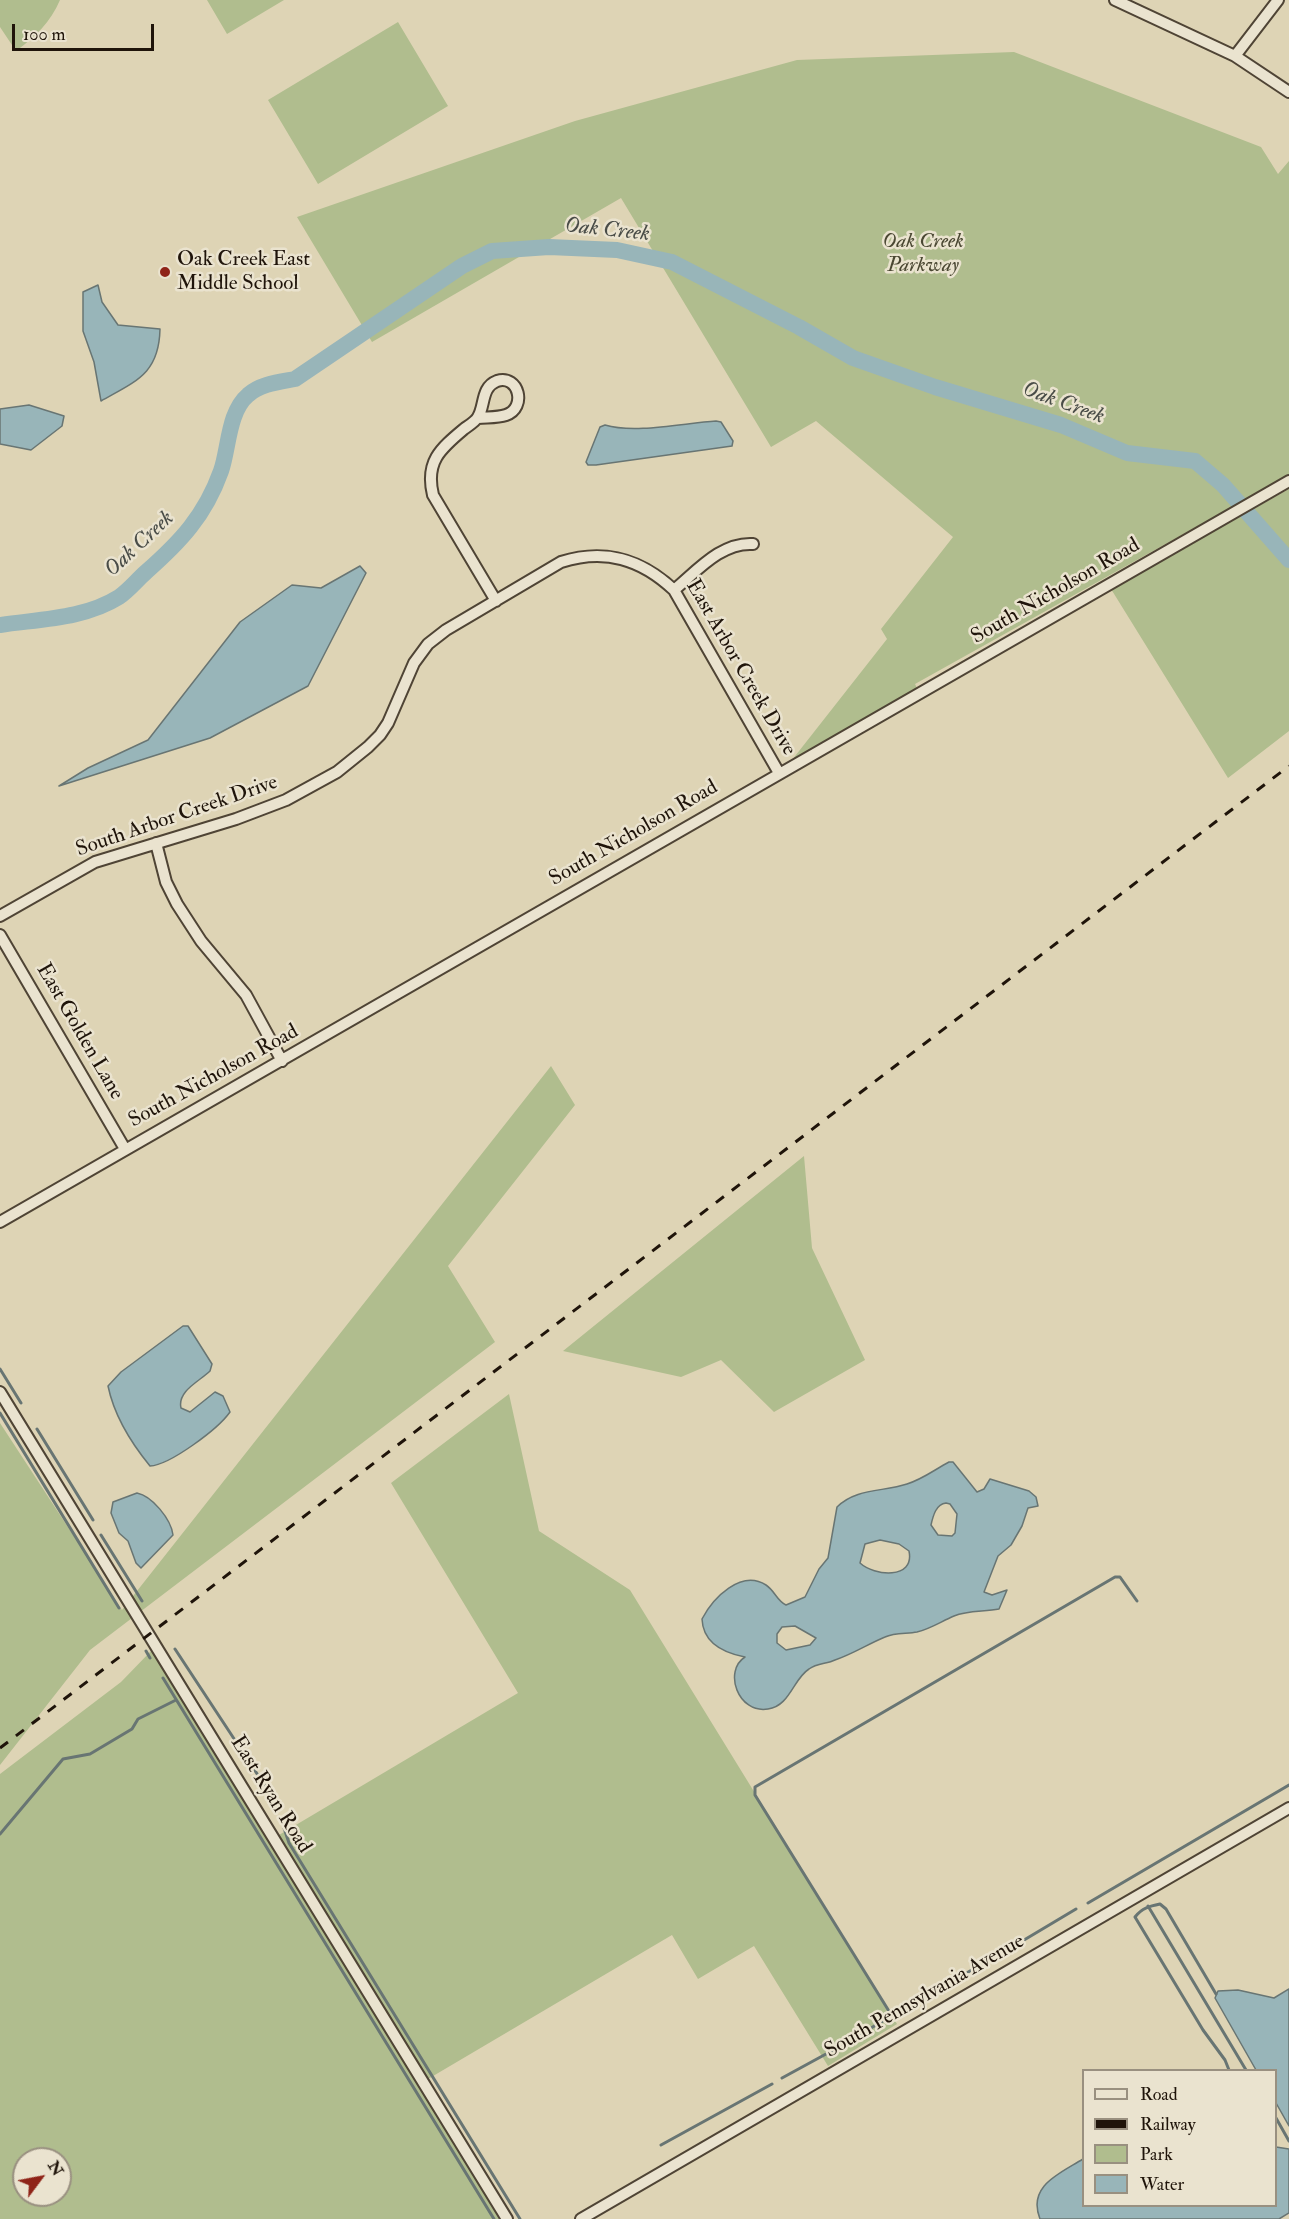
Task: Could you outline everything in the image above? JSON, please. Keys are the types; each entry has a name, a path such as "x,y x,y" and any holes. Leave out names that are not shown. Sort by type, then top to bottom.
{"street":[{"path":"1115,0 1235,56 1289,92"},
{"path":"1235,56 1278,0"},
{"path":"478,418 438,453 429,479 433,495 496,601"},
{"name":"South Nicholson Road","path":"0,1222 1289,481"},
{"path":"674,590 720,552 742,543 753,544"},
{"name":"South Arbor Creek Drive","path":"0,916 95,862 236,819 286,800 337,772 368,747 384,729 414,663 428,644 446,630 561,562 581,556 619,557 637,563"},
{"name":"East Arbor Creek Drive","path":"637,563 674,590 779,773"},
{"path":"156,843 166,882 177,904 201,941 246,995 282,1061"},
{"name":"East Golden Lane","path":"0,935 125,1149"},
{"name":"East Ryan Road","path":"0,1392 507,2219"},
{"name":"South Pennsylvania Avenue","path":"580,2219 1289,1808"}],"green space":[{"path":"0,0 60,0 52,16 42,28 16,51 0,27"},
{"path":"207,0 284,0 227,34"},
{"path":"398,22 448,106 318,184 268,100"},
{"name":"Oak Creek Parkway","path":"1014,52 1261,147 1278,174 1289,161 1289,475 915,684 920,694 796,765 792,760 887,639 881,629 953,537 816,421 771,447 621,198 372,342 297,217 575,121 797,60"},
{"path":"1289,489 1289,731 1228,778 1111,589"},
{"path":"551,1066 575,1105 448,1266 495,1342 90,1650 0,1765 0,1423 122,1610"},
{"path":"804,1156 812,1248 865,1360 774,1412 721,1360 681,1377 563,1351"},
{"path":"509,1394 539,1531 630,1590 897,2024 828,2066 754,1946 698,1979 672,1935 428,2079 279,1835 518,1693 391,1483"},
{"path":"152,1650 502,2219 0,2219 0,1774 121,1682"}],"water":[{"path":"98,285 102,302 118,325 160,329 159,344 150,366 135,381 101,401 94,362 83,331 83,292"},
{"path":"29,405 64,416 62,426 31,450 0,444 0,409"},
{"path":"721,422 733,441 732,446 596,465 588,465 586,462 600,427 605,425 645,428"},
{"path":"360,566 366,573 308,686 210,738 59,786 88,768 148,740 240,622 292,585 321,588"},
{"path":"183,1326 188,1326 212,1364 210,1371 182,1396 181,1408 190,1412 215,1392 223,1396 230,1412 193,1445 169,1460 150,1466 124,1429 108,1386 121,1372"},
{"path":"953,1462 977,1492 984,1489 990,1479 1029,1491 1036,1497 1038,1506 1028,1508 1022,1526 1011,1545 998,1556 984,1592 992,1595 1007,1590 999,1609 959,1614 922,1631 889,1635 842,1658 812,1667 804,1673 786,1698 775,1707 757,1709 749,1705 737,1690 735,1681 738,1663 745,1657 716,1646 703,1627 702,1619 713,1603 729,1588 747,1581 757,1581 766,1585 786,1605 805,1597 819,1569 828,1558 837,1507 861,1493 913,1482","holes":["946,1503 950,1504 957,1514 955,1533 952,1536 938,1535 931,1525 937,1508","880,1540 899,1544 909,1551 906,1567 892,1573 874,1571 866,1567 860,1563 865,1544","795,1626 816,1638 810,1645 786,1650 777,1643 777,1634 782,1627"]},
{"path":"137,1493 149,1499 160,1509 169,1522 173,1535 141,1568 136,1563 128,1541 119,1533 111,1513 113,1502"},
{"path":"1289,1989 1289,2126 1277,2105 1277,2069 1255,2069 1215,1998 1218,1991 1238,1990 1274,1998"},
{"path":"1277,2147 1289,2149 1289,2213 1279,2219 1040,2219 1037,2208 1038,2198 1042,2189 1055,2176 1082,2160 1082,2207 1277,2207"}],"waterway":[{"name":"Oak Creek","path":"0,625 77,614 105,604 126,591 170,550 199,515 221,471 236,411 241,402 253,391 270,384 295,379 462,266 492,251 549,247 617,250 672,262 799,327 853,358 935,387 1061,425 1127,453 1195,461 1223,485 1289,560"},
{"path":"0,1369 21,1403"},
{"path":"0,1413 119,1608"},
{"path":"37,1429 93,1520"},
{"path":"101,1535 142,1601"},
{"path":"892,2016 755,1795 755,1787 1115,1577 1120,1577 1137,1601"},
{"path":"175,1649 273,1798"},
{"path":"146,1651 150,1658"},
{"path":"163,1678 494,2219"},
{"path":"0,1834 63,1759 90,1754 132,1729 138,1719 176,1700"},
{"path":"1088,1903 1289,1785"},
{"path":"285,1818 284,1828 289,1843 520,2219"},
{"path":"1216,1994 1166,1909 1160,1904 1140,1911 1135,1917 1229,2069"},
{"path":"1148,1906 1245,2069"},
{"path":"1014,1946 1076,1909"},
{"path":"857,2036 1003,1952"},
{"path":"782,2078 848,2042"},
{"path":"661,2145 772,2084"},
{"path":"1277,2120 1289,2141"}],"railway":[{"path":"0,1748 1289,766"}],"place":[{"name":"Oak Creek East Middle School","path":"165,272"}]}
